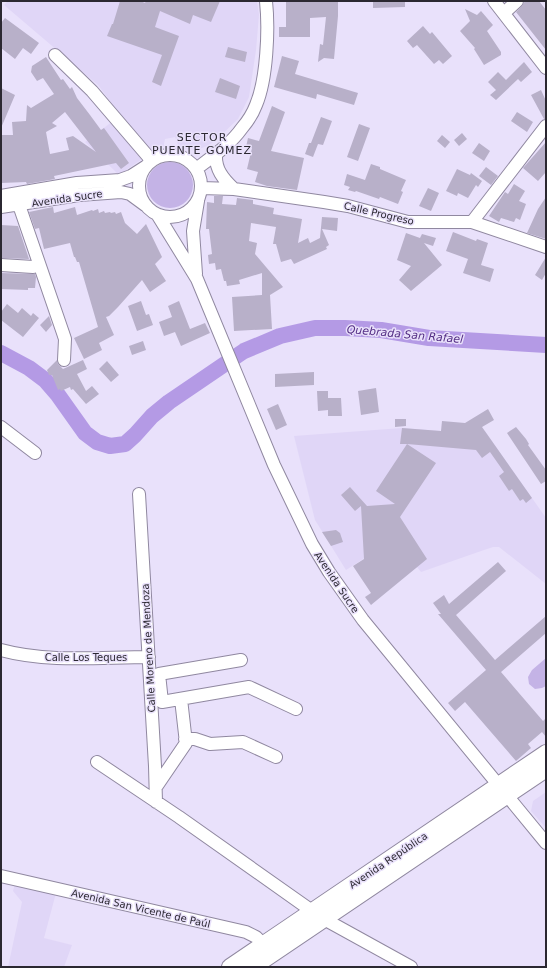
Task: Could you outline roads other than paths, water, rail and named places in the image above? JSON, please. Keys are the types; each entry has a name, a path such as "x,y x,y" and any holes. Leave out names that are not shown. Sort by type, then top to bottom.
{"main road":[{"name":"Avenida República","path":"230,967 268,949 503,790 546,753"},
{"name":"Avenida República","path":"503,790 546,769"},
{"name":"Avenida República","path":"253,967 268,949"}],"street":[{"path":"196,169 216,154 242,129 256,106 260,94 266,48 266,1"},
{"path":"494,1 546,68"},
{"path":"504,13 517,1"},
{"path":"55,55 92,91 150,162"},
{"path":"472,222 546,126"},
{"path":"216,154 216,161 221,175 234,189"},
{"path":"176,155 190,162 196,169 201,180 200,192 192,208 186,212 172,216 154,212 142,198 139,184 144,169 150,162 162,156 176,155"},
{"name":"Avenida Sucre","path":"1,196 77,183 125,179 150,162"},
{"name":"Calle Progreso","path":"200,192 234,189 348,206 408,222 472,222 546,246"},
{"name":"Avenida Sucre","path":"1,208 79,194 121,192 135,196 154,212 197,279 274,465 312,544 329,572 363,620 546,842"},
{"name":"Avenida Sucre","path":"197,279 193,231 200,192"},
{"path":"19,205 65,339 64,360"},
{"path":"1,265 33,267"},
{"path":"1,427 35,453"},
{"name":"Calle Moreno de Mendoza","path":"139,494 156,802"},
{"name":"Calle Los Teques","path":"1,650 16,654 49,658 148,656"},
{"path":"241,660 159,674 162,702 249,687 296,709"},
{"path":"156,787 186,744 181,699"},
{"path":"185,739 195,739 210,744 243,742 276,757"},
{"path":"97,762 318,915 411,967"},
{"name":"Avenida San Vicente de Paúl","path":"1,876 246,932 256,937 268,949"}],"waterway":[{"name":"Quebrada San Rafael","path":"1,353 29,368 45,380 58,395 85,433 97,442 110,446 125,444 152,416 169,402 244,351 280,336 315,328 345,328 381,330 429,338 546,345"}],"district":[{"name":"SECTOR PUENTE GÓMEZ","path":"202,143"}]}
